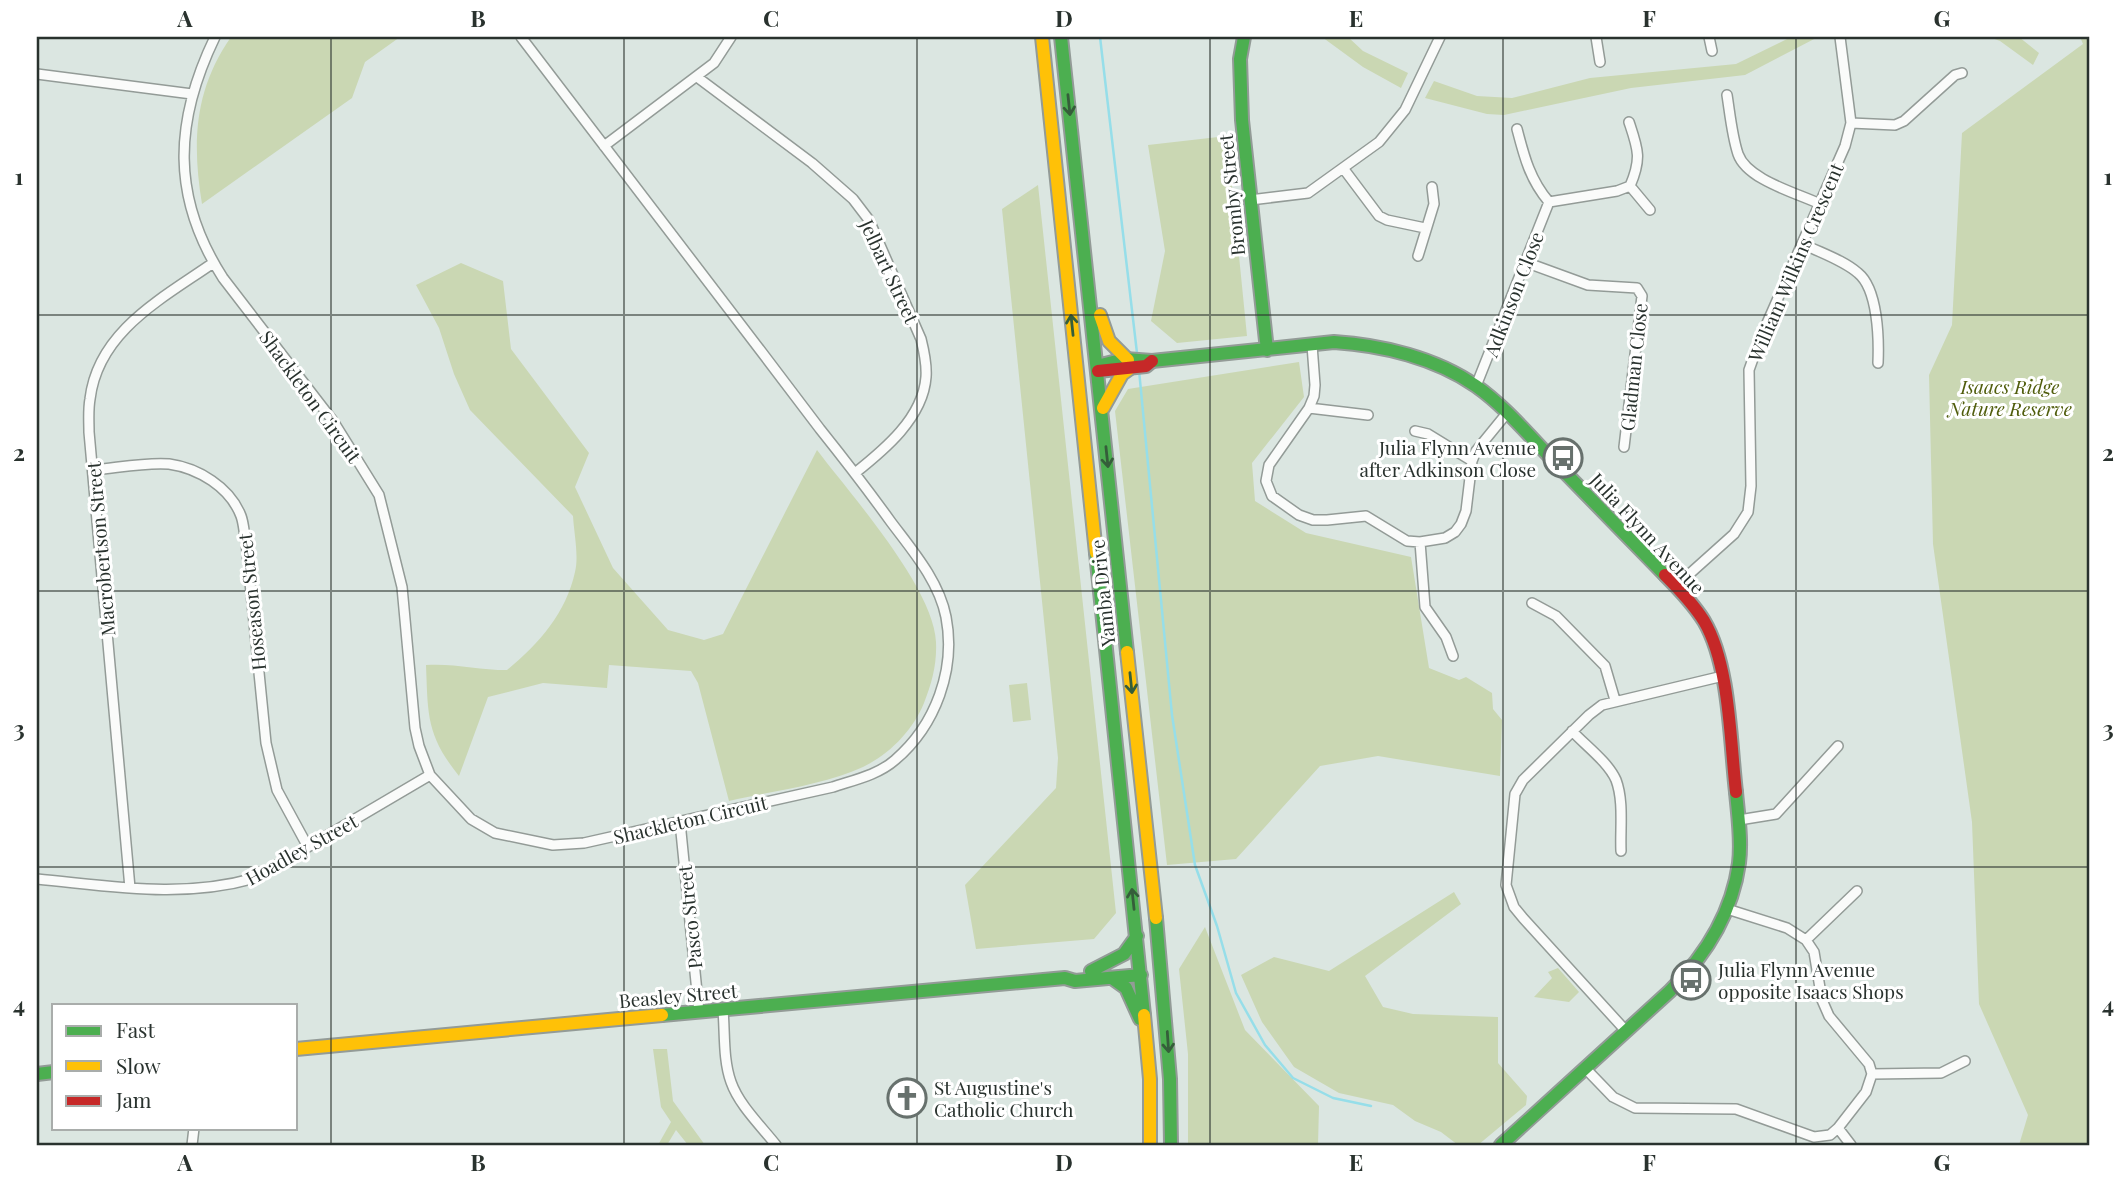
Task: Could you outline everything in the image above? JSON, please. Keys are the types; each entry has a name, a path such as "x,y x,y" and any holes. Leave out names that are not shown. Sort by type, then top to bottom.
{"main road":[{"path":"1033,37 1044,64"},
{"name":"Yamba Drive","path":"1042,37 1147,1041"},
{"name":"Yamba Drive","path":"1061,37 1161,970 1170,1079 1171,1145"},
{"name":"Bromby Street","path":"1244,37 1240,59 1240,89 1267,349"},
{"path":"1089,292 1099,311 1102,330 1108,341 1129,365 1115,384 1102,411"},
{"name":"Julia Flynn Avenue","path":"1096,369 1108,362 1146,366 1152,361 1334,342 1389,350 1448,370 1476,386 1507,413 1676,586 1703,621 1718,655 1723,676 1740,820 1739,863 1727,909 1718,931 1689,972 1501,1145"},
{"path":"1075,351 1083,363 1096,369 1086,382 1088,412 1085,442"},
{"path":"1091,971 1123,957 1137,936"},
{"path":"1140,971 1161,970"},
{"name":"Beasley Street","path":"1065,978 1074,973 1091,971 1140,971"},
{"name":"Beasley Street","path":"298,1049 1065,978 1075,981 1112,978 1140,971"},
{"path":"1112,978 1127,990 1147,1041 1150,1145"}],"street":[{"name":"Shackleton Circuit","path":"215,37 200,68 192,94 184,149 186,185 192,215 214,263 333,421 379,495 402,587 415,728 430,775 471,819 495,833 553,845 584,843 832,787 865,777 894,761 916,739 936,706 947,677 949,646 946,616 937,589 919,559 855,473 521,37"},
{"path":"604,146 714,63 731,37"},
{"path":"1250,200 1308,193 1378,142 1405,110 1440,37"},
{"path":"1596,37 1600,62"},
{"path":"1709,37 1712,51"},
{"name":"William Wilkins Crescent","path":"1676,586 1734,534 1748,512 1751,486 1749,370 1760,339 1821,204 1851,123 1840,37"},
{"path":"1851,123 1895,125 1904,121 1955,75 1962,73"},
{"path":"37,74 192,94"},
{"name":"Jelbart Street","path":"697,77 820,170 853,200 869,220 921,339 926,377 923,394 915,411 880,453 855,473"},
{"path":"1727,95 1738,155 1745,166 1754,174 1821,204"},
{"path":"1517,129 1527,169 1536,187 1549,202 1617,191 1630,186 1639,153 1629,122"},
{"path":"1343,168 1379,216 1425,228"},
{"path":"1630,186 1650,210"},
{"path":"1418,256 1434,204 1432,187"},
{"name":"Adkinson Close","path":"1476,386 1549,202"},
{"path":"1804,244 1848,266 1867,282 1879,331 1878,363"},
{"name":"Gladman Close","path":"1525,262 1588,285 1641,286 1624,447"},
{"name":"Macrobertson Street","path":"131,888 89,432 90,398 99,370 113,341 133,319 214,263"},
{"path":"1312,345 1315,385 1309,408 1269,465 1266,481 1272,496 1299,516 1312,520 1366,516 1407,541 1445,538 1455,533 1466,511 1472,461 1476,451 1507,413"},
{"path":"1309,408 1368,415"},
{"path":"1415,431 1428,434 1472,461"},
{"name":"Hoseason Street","path":"93,470 168,464 192,469 230,496 241,516 246,542 266,743 271,768 277,790 308,847"},
{"path":"1420,542 1425,607 1446,638 1453,656"},
{"path":"1532,603 1556,616 1605,666 1615,701"},
{"path":"1626,1031 1514,907 1506,886 1516,793 1523,780 1602,705 1723,676"},
{"path":"1572,731 1611,772 1616,781 1619,793 1621,851"},
{"path":"1740,820 1776,814 1838,746"},
{"name":"Hoadley Street","path":"37,879 164,891 225,887 255,878 430,775"},
{"name":"Pasco Street","path":"680,822 699,1012"},
{"path":"1805,940 1857,891"},
{"path":"1585,1068 1613,1097 1635,1108 1737,1109 1814,1137 1830,1135 1838,1128 1866,1092 1872,1074 1869,1064 1829,1016 1822,1000 1814,952 1805,940 1787,928 1727,909"},
{"path":"723,1010 730,1082 776,1145"},
{"path":"1872,1074 1941,1073 1965,1061"},
{"path":"1838,1128 1851,1145"}],"green space":[{"path":"231,37 400,37 365,62 352,98 202,204 197,160 199,118 209,77"},
{"path":"1322,37 1348,37 1363,51 1408,73 1401,88 1363,67"},
{"path":"1791,37 1818,37 1745,75 1631,88 1504,115 1487,114 1425,98 1434,81 1477,96 1512,98 1590,78 1736,64"},
{"path":"1989,37 2019,37 2039,53 2033,65 2000,41"},
{"name":"Isaacs Ridge Nature Reserve","path":"2080,37 2090,37 2090,1145 2019,1145 2028,1115 1979,1004 1972,822 1933,544 1929,375 1952,325 1962,133 2083,44"},
{"path":"1227,136 1247,336 1177,343 1151,321 1165,251 1148,145"},
{"path":"1038,185 1116,913 1094,939 976,949 965,885 1056,788 1058,758 1002,209"},
{"path":"461,263 503,281 511,349 589,453 575,487 613,568 668,630 704,640 723,634 817,450 869,516 906,569 932,620 936,650 929,688 914,723 891,748 873,762 848,773 729,801 698,683 691,671 609,665 607,688 543,683 488,697 459,776 440,748 431,724 426,665 507,670 550,627 571,587 577,559 573,516 470,410 454,374 439,328 416,285"},
{"path":"1299,362 1304,397 1252,463 1255,501 1306,533 1411,557 1429,668 1459,680 1466,677 1492,693 1493,709 1502,720 1500,776 1378,756 1320,766 1236,859 1167,865 1115,411 1128,389"},
{"path":"1027,683 1031,720 1013,722 1009,685"},
{"path":"1454,892 1461,904 1365,976 1383,1007 1413,1014 1498,1017 1498,1063 1527,1096 1526,1105 1478,1145 1458,1145 1441,1132 1415,1121 1393,1105 1339,1093 1294,1067 1262,1022 1241,975 1274,957 1329,971"},
{"path":"1205,927 1245,1030 1319,1106 1318,1145 1188,1145 1188,1054 1179,969"},
{"path":"1558,968 1579,992 1569,1002 1534,997 1552,978 1548,972"},
{"path":"653,1049 667,1049 673,1101 705,1145 688,1145 676,1130 667,1145 658,1145 671,1122 661,1107"}],"waterway":[{"path":"1100,37 1137,353"},
{"path":"1139,370 1172,715 1195,865 1217,926 1236,993 1265,1045 1293,1078 1333,1098 1371,1106"}],"traffic: fast":[{"path":"1061,37 1127,652"},
{"path":"1244,37 1240,59 1242,120 1267,350"},
{"path":"1097,366 1125,359 1152,361 1334,342 1371,346 1426,361 1460,376 1496,402 1665,575"},
{"path":"1096,553 1144,1015"},
{"path":"1501,1145 1670,991 1705,949 1730,900 1739,863 1736,792"},
{"path":"1156,918 1170,1079 1171,1145"},
{"path":"1091,971 1124,954 1137,936"},
{"path":"662,1015 1065,978 1075,981 1141,975"},
{"path":"1112,978 1126,988 1140,1019"},
{"path":"37,1074 52,1072"}],"traffic: slow":[{"path":"1042,37 1096,553"},
{"path":"1100,315 1109,341 1128,360"},
{"path":"1103,408 1122,374 1129,369"},
{"path":"1127,652 1156,918"},
{"path":"298,1049 662,1015"},
{"path":"1144,1015 1150,1079 1150,1145"}],"traffic: jam":[{"path":"1098,371 1146,366 1152,361"},
{"path":"1665,575 1696,609 1713,639 1728,704 1736,792"}],"place":[{"name":"Julia Flynn Avenue after Adkinson Close","path":"1563,458"},
{"name":"Julia Flynn Avenue opposite Isaacs Shops","path":"1691,980"},
{"name":"St Augustine's Catholic Church","path":"907,1098"}]}
